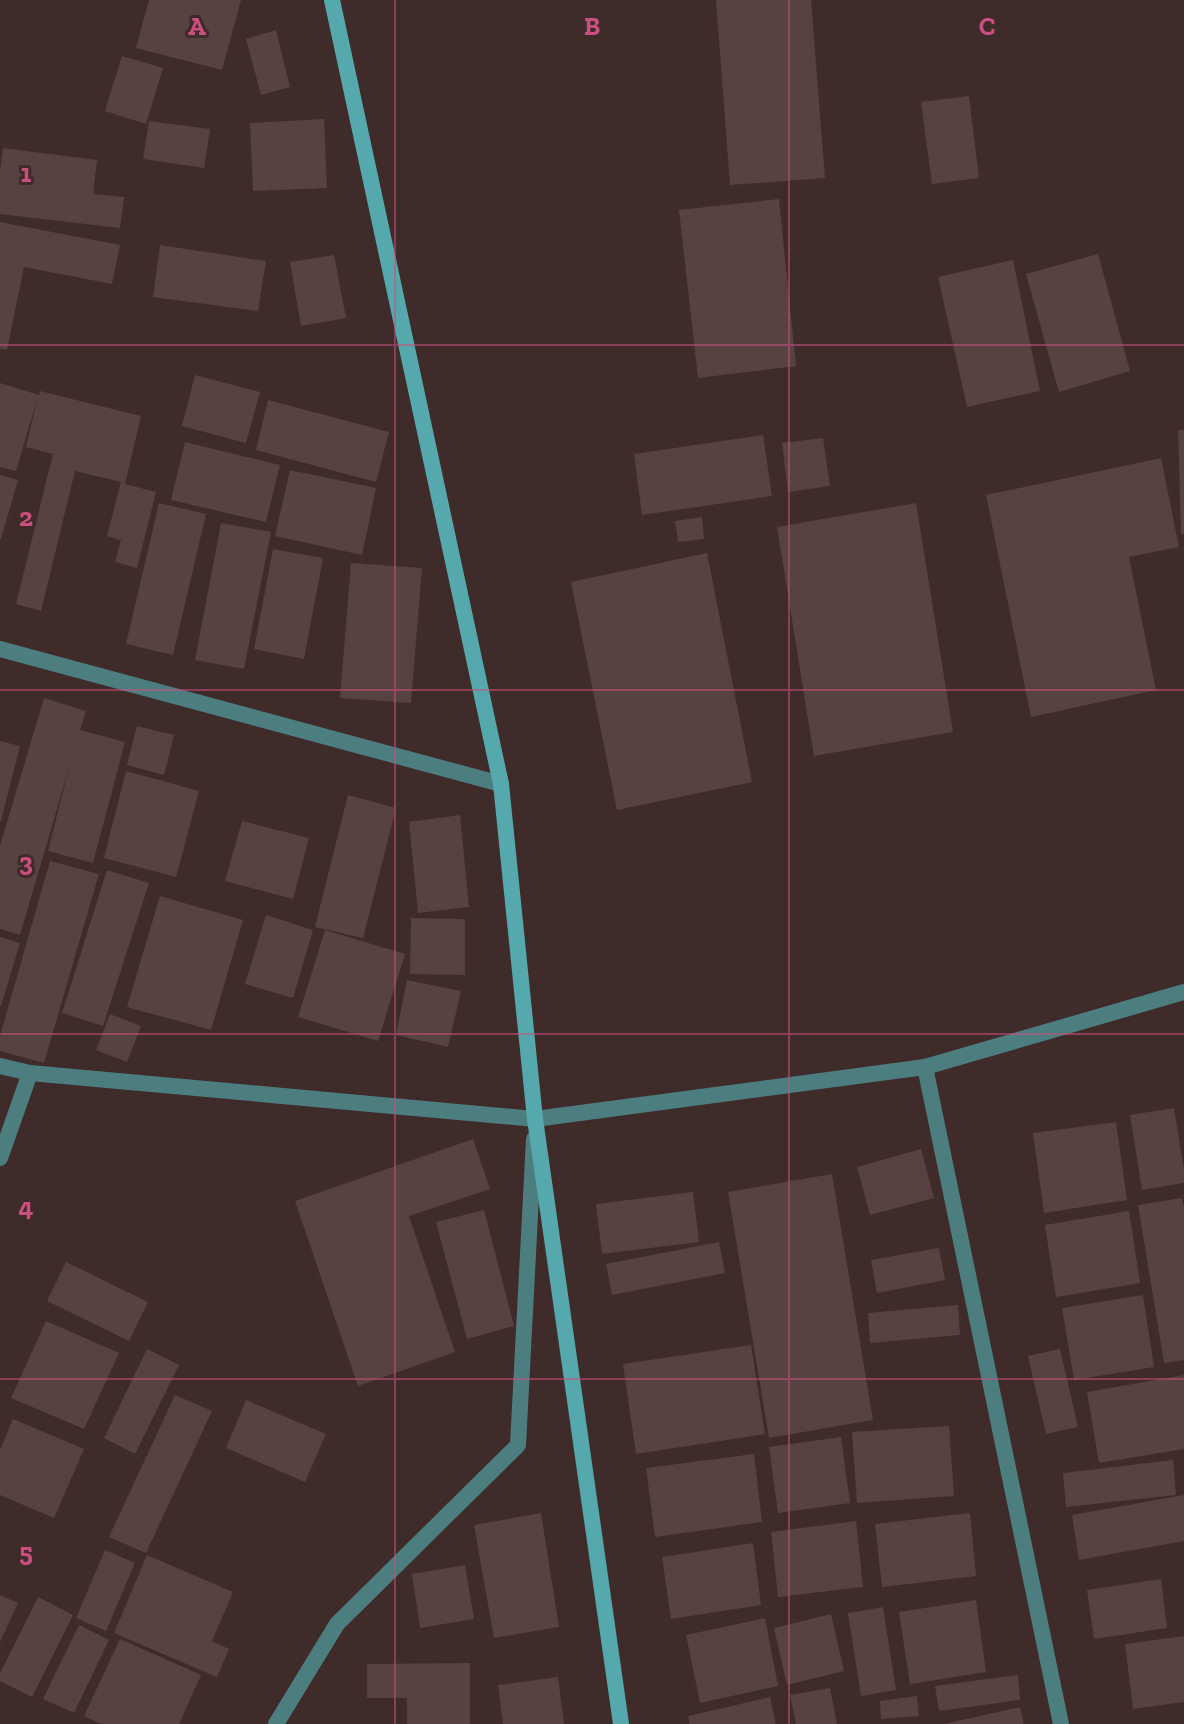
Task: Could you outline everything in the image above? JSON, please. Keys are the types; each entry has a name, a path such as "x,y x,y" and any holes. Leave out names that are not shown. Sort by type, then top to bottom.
{"main road":[{"path":"332,0 501,784 535,1119 621,1724"}],"street":[{"path":"0,649 501,784"},
{"path":"0,1066 30,1073 535,1119 925,1067 1184,992"},
{"path":"925,1067 1061,1724"},
{"path":"0,1158 30,1073"},
{"path":"276,1724 337,1624 518,1445 535,1119"}],"building":[{"path":"149,0 241,0 222,70 136,48"},
{"path":"716,0 811,0 825,178 730,185"},
{"path":"276,30 290,87 261,95 246,39"},
{"path":"122,56 163,68 146,124 105,111"},
{"path":"969,96 979,178 932,184 921,102"},
{"path":"324,119 327,188 253,191 250,123"},
{"path":"149,121 210,129 204,168 143,159"},
{"path":"3,148 97,160 93,194 124,197 120,228 0,214"},
{"path":"779,199 796,366 698,378 679,210"},
{"path":"0,222 120,245 112,284 24,267 7,350 0,349"},
{"path":"160,245 266,261 258,311 153,297"},
{"path":"1098,254 1130,371 1059,392 1026,274"},
{"path":"334,255 346,318 301,326 290,262"},
{"path":"1013,260 1040,391 967,407 938,277"},
{"path":"195,375 260,392 246,443 182,426"},
{"path":"0,383 39,395 40,391 141,416 125,484 156,492 137,568 115,562 121,540 107,536 121,482 75,471 41,611 16,604 53,454 26,447 37,400 16,471 0,467"},
{"path":"268,400 389,432 376,482 256,450"},
{"path":"1178,430 1184,430 1184,534 1181,534"},
{"path":"763,435 772,496 642,515 634,454"},
{"path":"823,438 830,486 788,492 782,443"},
{"path":"185,442 280,465 266,522 171,500"},
{"path":"1161,458 1179,547 1129,557 1156,690 1031,717 986,495"},
{"path":"290,470 376,488 362,555 275,536"},
{"path":"0,475 18,480 1,539 0,539"},
{"path":"159,503 206,514 173,655 126,644"},
{"path":"916,503 953,732 814,756 777,527"},
{"path":"702,517 704,539 678,542 675,521"},
{"path":"221,523 271,532 244,669 195,660"},
{"path":"273,549 323,558 304,659 254,649"},
{"path":"707,553 752,782 617,810 571,582"},
{"path":"351,563 422,568 411,703 340,698"},
{"path":"44,698 86,711 80,730 125,742 93,863 48,851 69,768 20,935 0,929 0,846"},
{"path":"137,726 174,735 164,775 127,765"},
{"path":"0,741 20,746 1,821 0,821"},
{"path":"126,771 199,791 176,877 104,858"},
{"path":"348,795 396,808 363,938 315,927"},
{"path":"460,815 469,907 418,913 409,822"},
{"path":"242,821 309,838 293,899 225,881"},
{"path":"50,861 99,874 44,1063 0,1051 0,1036"},
{"path":"107,870 149,883 103,1026 62,1013"},
{"path":"160,896 243,920 211,1030 127,1007"},
{"path":"266,915 313,930 293,998 245,984"},
{"path":"411,918 465,919 465,975 410,974"},
{"path":"325,930 405,954 378,1041 298,1017"},
{"path":"0,937 20,943 1,1006 0,1006"},
{"path":"407,980 461,991 448,1047 396,1035"},
{"path":"110,1014 141,1026 127,1062 96,1050"},
{"path":"1174,1108 1184,1183 1142,1190 1130,1115"},
{"path":"1116,1122 1127,1200 1044,1213 1033,1133"},
{"path":"473,1139 490,1189 409,1216 455,1352 358,1386 295,1201"},
{"path":"921,1149 934,1198 870,1215 857,1167"},
{"path":"832,1174 873,1420 769,1438 728,1192"},
{"path":"693,1192 699,1242 602,1254 596,1204"},
{"path":"1182,1198 1184,1360 1164,1363 1138,1205"},
{"path":"484,1210 514,1326 467,1339 436,1222"},
{"path":"1129,1211 1140,1283 1056,1297 1045,1225"},
{"path":"719,1242 725,1273 612,1295 606,1264"},
{"path":"939,1248 945,1280 877,1293 871,1260"},
{"path":"66,1262 148,1302 129,1341 47,1301"},
{"path":"1143,1295 1154,1367 1074,1380 1062,1308"},
{"path":"958,1305 960,1335 870,1343 868,1313"},
{"path":"46,1321 119,1353 84,1429 11,1398"},
{"path":"751,1345 765,1434 636,1454 623,1364"},
{"path":"147,1349 179,1365 135,1454 104,1438"},
{"path":"1060,1349 1078,1427 1046,1434 1028,1356"},
{"path":"1184,1375 1184,1449 1099,1463 1087,1392"},
{"path":"175,1395 212,1411 146,1553 109,1537"},
{"path":"246,1400 326,1434 305,1482 226,1448"},
{"path":"13,1419 84,1449 54,1518 0,1495 0,1450"},
{"path":"949,1426 954,1496 857,1503 852,1432"},
{"path":"841,1437 850,1503 778,1513 769,1447"},
{"path":"754,1454 762,1522 655,1537 646,1468"},
{"path":"1173,1460 1176,1495 1066,1507 1063,1473"},
{"path":"1184,1495 1184,1541 1079,1560 1072,1515"},
{"path":"541,1513 559,1627 494,1638 474,1525"},
{"path":"970,1513 976,1576 882,1587 875,1524"},
{"path":"856,1521 863,1587 778,1597 771,1532"},
{"path":"753,1543 761,1605 671,1619 662,1557"},
{"path":"105,1550 135,1563 106,1631 76,1618"},
{"path":"147,1555 233,1592 212,1641 229,1649 217,1677 114,1633"},
{"path":"465,1565 474,1619 420,1628 412,1574"},
{"path":"1161,1579 1167,1628 1094,1639 1087,1590"},
{"path":"0,1595 18,1603 0,1642"},
{"path":"38,1597 73,1615 32,1697 0,1681 0,1673"},
{"path":"976,1600 986,1672 910,1684 899,1612"},
{"path":"883,1607 896,1690 861,1696 848,1613"},
{"path":"831,1614 844,1671 787,1685 774,1628"},
{"path":"765,1618 778,1686 700,1703 686,1635"},
{"path":"79,1625 109,1640 74,1713 43,1699"},
{"path":"1184,1636 1184,1702 1133,1709 1125,1644"},
{"path":"120,1639 201,1675 179,1724 101,1724 84,1716"},
{"path":"470,1663 470,1724 407,1724 407,1698 367,1698 367,1664"},
{"path":"1018,1675 1020,1700 939,1711 935,1686"},
{"path":"558,1677 564,1724 503,1724 498,1685"},
{"path":"830,1688 837,1724 796,1724 790,1695"},
{"path":"917,1696 919,1716 881,1719 880,1701"},
{"path":"770,1697 776,1724 690,1724 688,1716"},
{"path":"1020,1707 1024,1724 948,1724 948,1723"}]}
